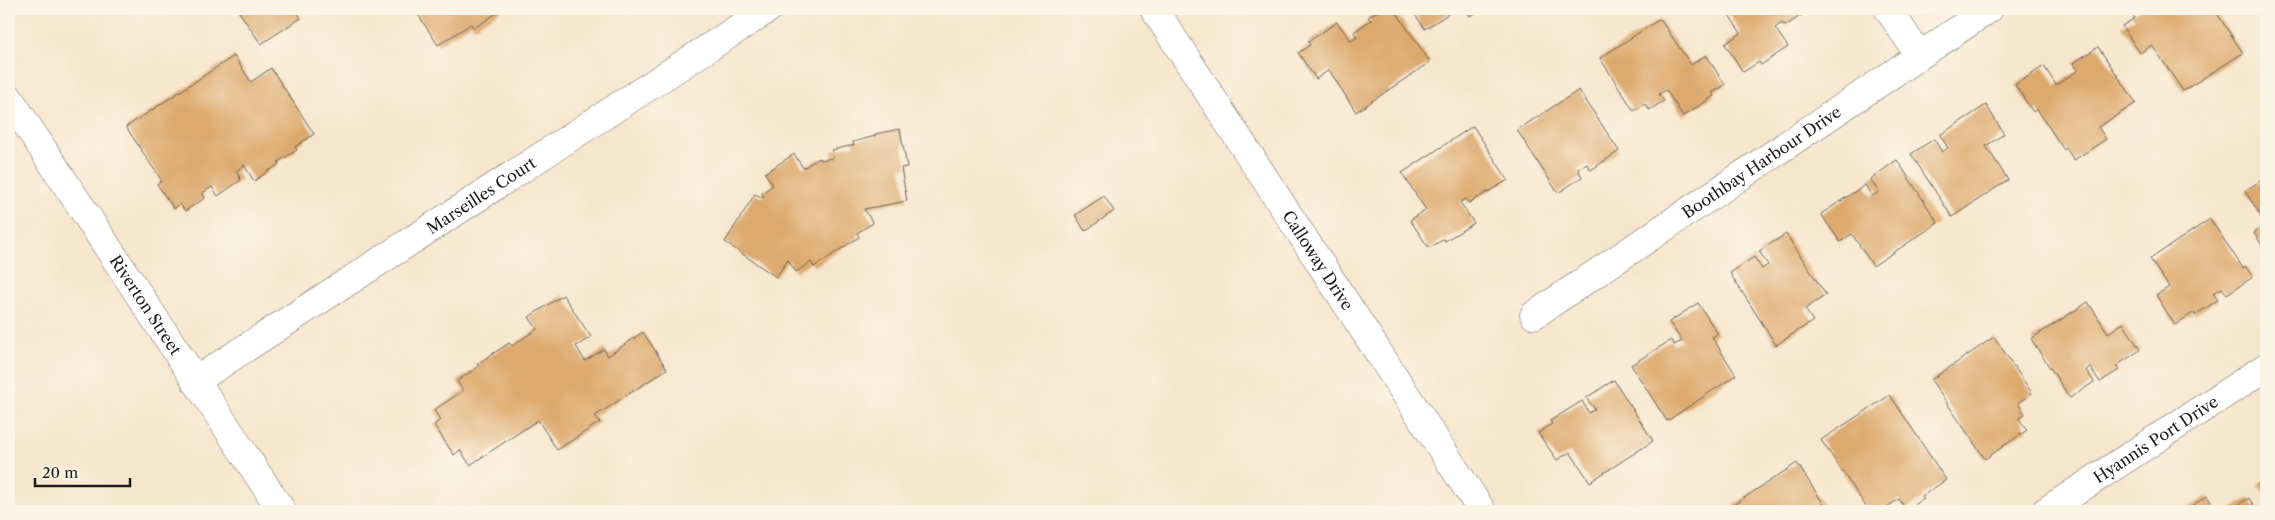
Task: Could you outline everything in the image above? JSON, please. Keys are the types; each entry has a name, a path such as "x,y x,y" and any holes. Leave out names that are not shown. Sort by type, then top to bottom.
{"street":[{"name":"Marseilles Court","path":"195,381 768,9"},
{"name":"Calloway Drive","path":"1154,9 1482,511"},
{"path":"1888,9 1918,54"},
{"name":"Boothbay Harbour Drive","path":"1534,315 1918,54 1988,9"},
{"name":"Riverton Street","path":"9,98 282,511"},
{"name":"Hyannis Port Drive","path":"2046,511 2266,366"}],"building":[{"path":"237,9 295,9 301,18 261,44"},
{"path":"410,9 503,9 474,28 471,24 438,45 417,13 414,15"},
{"path":"1381,9 1394,9 1430,62 1356,112 1329,70 1316,79 1298,53 1310,45 1308,42 1337,22 1351,41 1357,37 1354,32 1371,20 1368,17"},
{"path":"1411,9 1456,9 1425,29"},
{"path":"1465,9 1481,9 1470,16"},
{"path":"1725,9 1811,9 1785,26 1782,23 1775,28 1788,47 1761,65 1759,62 1743,72 1725,44 1741,33"},
{"path":"2141,9 2171,9 2175,15 2184,9 2214,9 2243,53 2183,91 2152,45 2140,53 2122,26 2135,18 2132,15"},
{"path":"1660,19 1691,65 1706,55 1725,85 1712,93 1714,96 1683,116 1666,90 1659,94 1664,101 1649,110 1645,104 1634,111 1600,58"},
{"path":"2098,47 2136,103 2098,127 2106,139 2074,160 2066,148 2064,150 2037,109 2033,112 2015,85 2044,66 2056,85 2078,70 2073,63"},
{"path":"234,56 251,82 271,68 314,134 295,147 297,150 254,181 244,165 236,171 241,180 218,196 212,187 202,193 205,198 185,211 180,204 174,209 157,184 162,181 126,127"},
{"path":"1579,90 1619,151 1591,170 1587,164 1578,169 1582,177 1558,193 1517,130"},
{"path":"1986,105 2004,134 1986,146 2008,180 1952,217 1911,154 1934,139 1942,152 1948,148 1940,135"},
{"path":"1473,126 1508,180 1469,203 1466,199 1460,202 1474,223 1445,241 1444,239 1429,248 1410,220 1426,210 1402,173"},
{"path":"900,129 907,167 901,168 907,201 864,209 873,223 857,233 859,237 814,267 811,262 796,272 788,260 776,277 725,242 755,194 761,197 764,196 762,193 773,185 765,173 794,154 803,168 819,158 821,160 833,158 832,150 854,145 853,142 875,136 875,134"},
{"path":"1897,160 1938,223 1873,266 1852,234 1840,242 1821,214 1865,185 1872,196 1879,192 1870,179"},
{"path":"2266,177 2266,224 2245,191"},
{"path":"1104,196 1114,211 1085,231 1075,215"},
{"path":"2210,219 2243,268 2245,266 2253,277 2227,294 2222,288 2213,293 2218,300 2195,315 2194,312 2175,325 2156,295 2169,287 2150,259"},
{"path":"2266,224 2266,251 2254,233"},
{"path":"1786,234 1826,295 1805,309 1813,321 1776,345 1730,273 1754,257 1762,269 1768,265 1759,251"},
{"path":"563,295 591,337 576,346 585,361 604,349 608,356 643,332 667,369 595,416 600,422 557,450 538,420 470,465 460,450 454,455 434,425 440,420 434,410 463,391 457,381 479,366 477,364 509,343 512,346 537,329 529,317"},
{"path":"2088,302 2108,333 2123,323 2140,350 2116,366 2119,370 2100,382 2090,367 2086,370 2094,382 2070,398 2031,339"},
{"path":"1698,303 1718,334 1712,337 1736,375 1667,421 1631,365 1671,340 1674,345 1682,341 1669,322"},
{"path":"1994,337 2032,393 2018,403 2025,414 2019,419 2027,430 1985,459 1931,380"},
{"path":"1614,380 1653,441 1590,482 1570,452 1557,460 1538,433 1552,424 1550,421 1582,401 1589,413 1595,409 1586,398"},
{"path":"1890,395 1946,480 1922,496 1924,498 1906,510 1899,499 1881,511 1869,511 1821,440"},
{"path":"1797,463 1828,511 1737,511 1733,505"},
{"path":"2266,478 2266,496 2258,484"},
{"path":"2207,496 2217,511 2183,511"},
{"path":"2249,498 2257,511 2228,511"}]}
